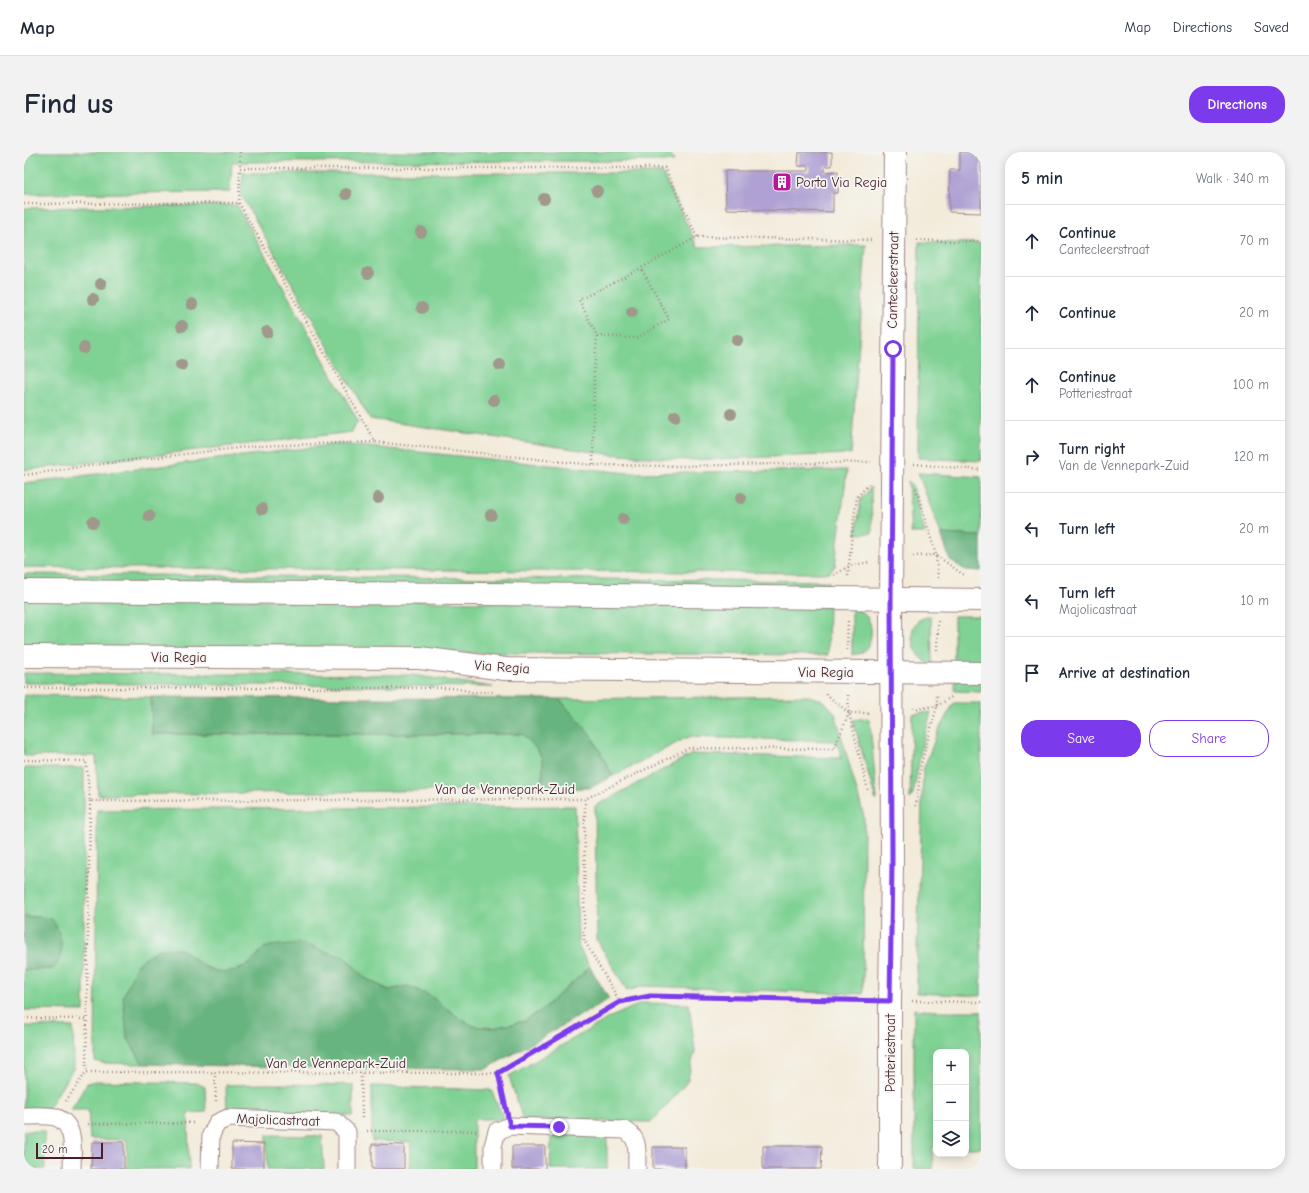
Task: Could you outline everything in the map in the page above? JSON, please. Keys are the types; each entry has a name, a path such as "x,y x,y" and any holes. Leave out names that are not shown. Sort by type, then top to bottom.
{"main road":[{"name":"Cantecleerstraat","path":"891,599 895,152"},
{"path":"24,591 591,595 981,600"},
{"name":"Potteriestraat","path":"890,1169 892,863 891,599"},
{"name":"Via Regia","path":"24,656 420,658 505,669 981,673"}],"street":[{"path":"24,1116 61,1120 72,1133 72,1169"},
{"name":"Majolicastraat","path":"210,1169 211,1135 217,1123 228,1118 336,1122 354,1132"},
{"path":"493,1169 493,1146 504,1128 625,1130 632,1134 636,1140 637,1169"},
{"path":"347,1169 354,1132"}],"path":[{"path":"240,152 240,203 375,442"},
{"path":"240,168 665,168 697,237"},
{"path":"24,204 240,203"},
{"path":"593,465 594,371 597,336 579,300 697,237 981,242"},
{"path":"597,336 637,338 669,319 641,268"},
{"path":"24,475 124,461 255,446 375,442 593,465 682,466 892,461 981,470"},
{"path":"891,559 936,555 964,576 969,576"},
{"name":"Van de Vennepark-Zuid","path":"90,800 585,799 689,748 834,749 849,713"},
{"path":"24,760 86,761 90,800 86,1072 61,1120 217,1123 215,1072"},
{"name":"Van de Vennepark-Zuid","path":"585,799 584,940 620,1002"},
{"path":"361,1073 354,1132 504,1128 498,1073 620,1002 650,996 981,1002"},
{"path":"24,1018 87,1019"},
{"name":"Van de Vennepark-Zuid","path":"86,1072 498,1073"}],"green space":[{"path":"24,152 669,152 674,161 232,162 230,192 24,194"},
{"path":"243,173 662,173 698,247 866,245 851,454 688,460 607,454 370,419 241,195"},
{"path":"237,205 358,421 352,432 24,470 24,208"},
{"path":"919,242 981,243 981,461 918,458"},
{"path":"339,444 629,473 847,470 835,566 830,572 822,573 24,567 24,483"},
{"path":"918,473 981,477 981,536 941,534"},
{"path":"908,481 913,487 925,533 911,533"},
{"path":"871,487 872,533 856,534 861,499"},
{"path":"941,534 981,536 981,571 965,570 950,560"},
{"path":"24,574 829,581 829,592 24,583"},
{"path":"24,598 829,605 828,655 24,650"},
{"path":"852,608 861,612 869,620 871,635 868,646 865,650 861,653 852,655"},
{"path":"931,616 932,664 924,661 919,656 912,641 915,624 923,618"},
{"path":"954,616 981,616 981,665 954,665"},
{"path":"24,673 412,675 493,687 24,683"},
{"path":"955,680 981,681 981,692 955,691"},
{"path":"24,695 151,697 152,734 522,734 542,758 543,770 541,789 98,795 96,756 24,756"},
{"path":"808,696 823,700 835,713 864,817 863,994 643,986 627,991 597,940 595,806 692,754 842,758 836,741 688,737 613,776 591,735 559,699"},
{"path":"151,697 559,699 591,735 613,776 590,788 541,789 543,771 542,758 522,734 152,734"},
{"path":"954,703 981,703 981,996 917,993 923,770 939,729"},
{"path":"931,712 922,746 913,795 910,799 912,714"},
{"path":"868,718 870,724 876,801 853,720"},
{"path":"24,768 84,768 84,1011 24,1010 24,970 53,969 39,917 24,917"},
{"path":"575,806 578,946 590,967 544,1008 525,1021 493,1028 473,1026 459,1018 432,997 409,986 389,990 365,978 346,958 264,948 249,964 231,972 222,972 205,967 182,949 127,1037 143,1064 102,1063 95,1061 97,810"},
{"path":"24,917 52,919 58,931 61,944 60,957 53,969 24,970"},
{"path":"300,943 346,958 365,978 388,990 409,986 432,997 459,1018 473,1026 493,1028 525,1021 544,1008 590,967 609,999 486,1069 325,1068 143,1064 127,1037 123,997 137,964 158,949 182,949 205,967 221,972 230,971 239,969 249,964 266,947"},
{"path":"642,1003 689,1004 695,1051 687,1082 652,1122 523,1120 509,1076 609,1018"},
{"path":"914,1009 936,1011 981,1011 981,1148 969,1148 969,1049 933,1049 933,1169 914,1169"},
{"path":"24,1026 73,1027 74,1067 48,1109 24,1110"},
{"path":"95,1081 197,1083 205,1087 206,1112 188,1113 189,1169 127,1169 127,1140 90,1139 88,1110 71,1110 87,1083"},
{"path":"226,1085 353,1085 353,1116 227,1113"},
{"path":"372,1086 491,1090 504,1119 474,1119 474,1169 410,1169 411,1142 372,1141"},
{"path":"24,1131 44,1131 45,1169 24,1169"},
{"path":"551,1133 607,1133 607,1169 550,1169"},
{"path":"267,1135 322,1136 324,1169 267,1169"}],"building":[{"name":"Porta Via Regia","path":"799,152 832,152 832,166 825,166 825,172 838,171 838,193 833,193 833,212 726,209 725,171 809,171 809,166 798,166"},
{"path":"960,152 977,152 977,157 981,157 981,213 949,212 950,170 960,170"},
{"path":"92,1142 124,1142 124,1169 91,1169"},
{"path":"232,1143 264,1144 264,1169 232,1169"},
{"path":"372,1144 404,1145 404,1169 372,1169"},
{"path":"512,1146 545,1146 545,1169 512,1169"},
{"path":"763,1146 822,1146 821,1169 763,1169"},
{"path":"653,1147 685,1147 685,1169 653,1169"}],"place":[{"name":"Porta Via Regia","path":"782,182"}],"route":[{"path":"559,1127 510,1126 498,1073 620,1002 650,996 890,1001 892,863 891,599 893,349"}]}
